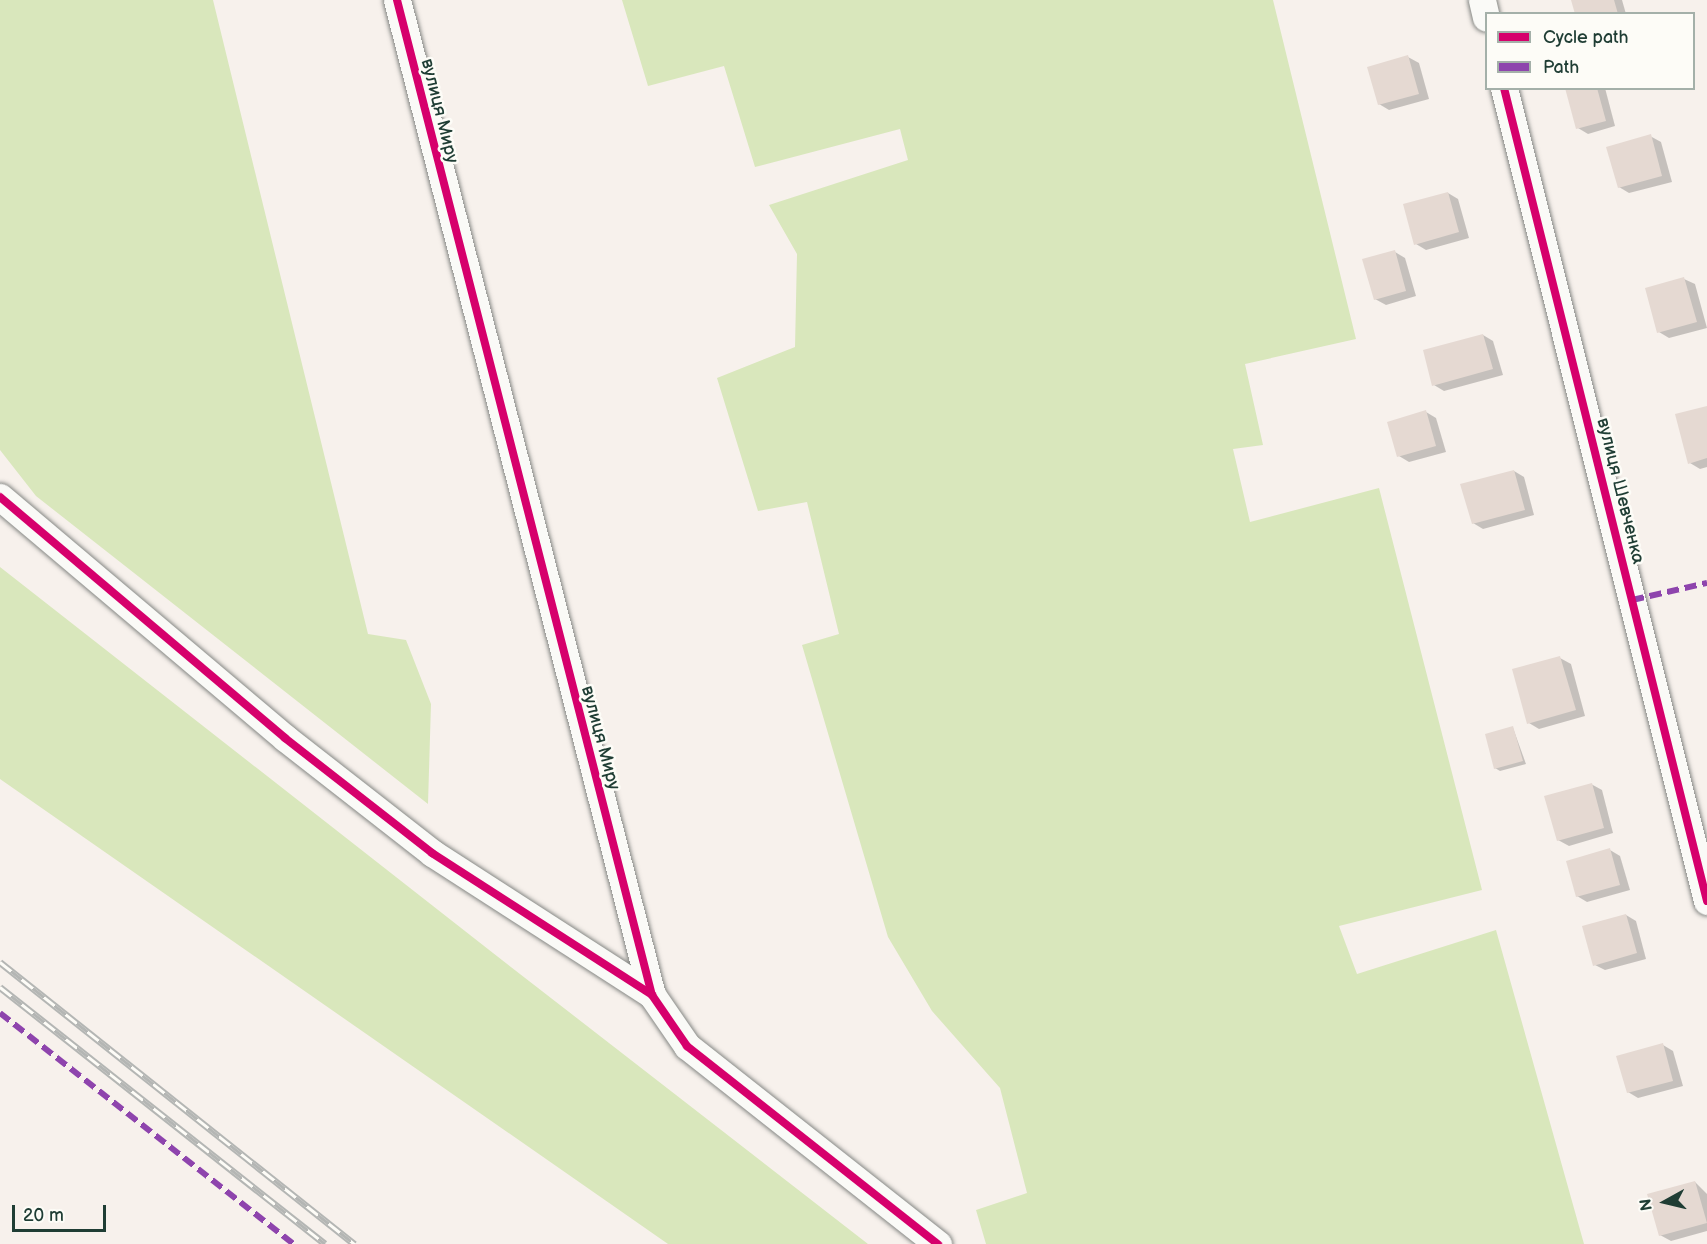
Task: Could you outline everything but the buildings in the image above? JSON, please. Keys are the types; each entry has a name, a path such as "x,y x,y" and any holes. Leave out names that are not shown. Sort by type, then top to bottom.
{"street":[{"name":"вулиця Миру","path":"397,0 652,995"},
{"name":"вулиця Шевченка","path":"1504,90 1707,901"},
{"path":"0,497 285,738 432,853 652,995 687,1046 938,1244"}],"green space":[{"path":"0,0 213,0 368,634 406,640 431,704 428,804 36,496 0,450"},
{"path":"622,0 1273,0 1356,339 1245,364 1263,445 1233,449 1250,522 1379,488 1482,890 1339,926 1357,974 1496,930 1584,1244 986,1244 976,1210 1027,1193 1000,1088 932,1011 888,937 802,645 839,634 807,502 758,511 717,378 795,347 797,254 769,205 908,160 900,129 755,167 724,66 648,86"},
{"path":"0,567 868,1244 668,1244 0,779"}],"railway":[{"path":"0,962 355,1244"},
{"path":"0,987 325,1244"}],"marked path":[{"path":"1632,600 1707,583"},
{"path":"0,1013 294,1244"}],"cycle path":[{"path":"397,0 652,995"},
{"path":"1504,90 1707,901"},
{"path":"0,497 285,738 432,853 652,995 687,1046 938,1244"}]}
